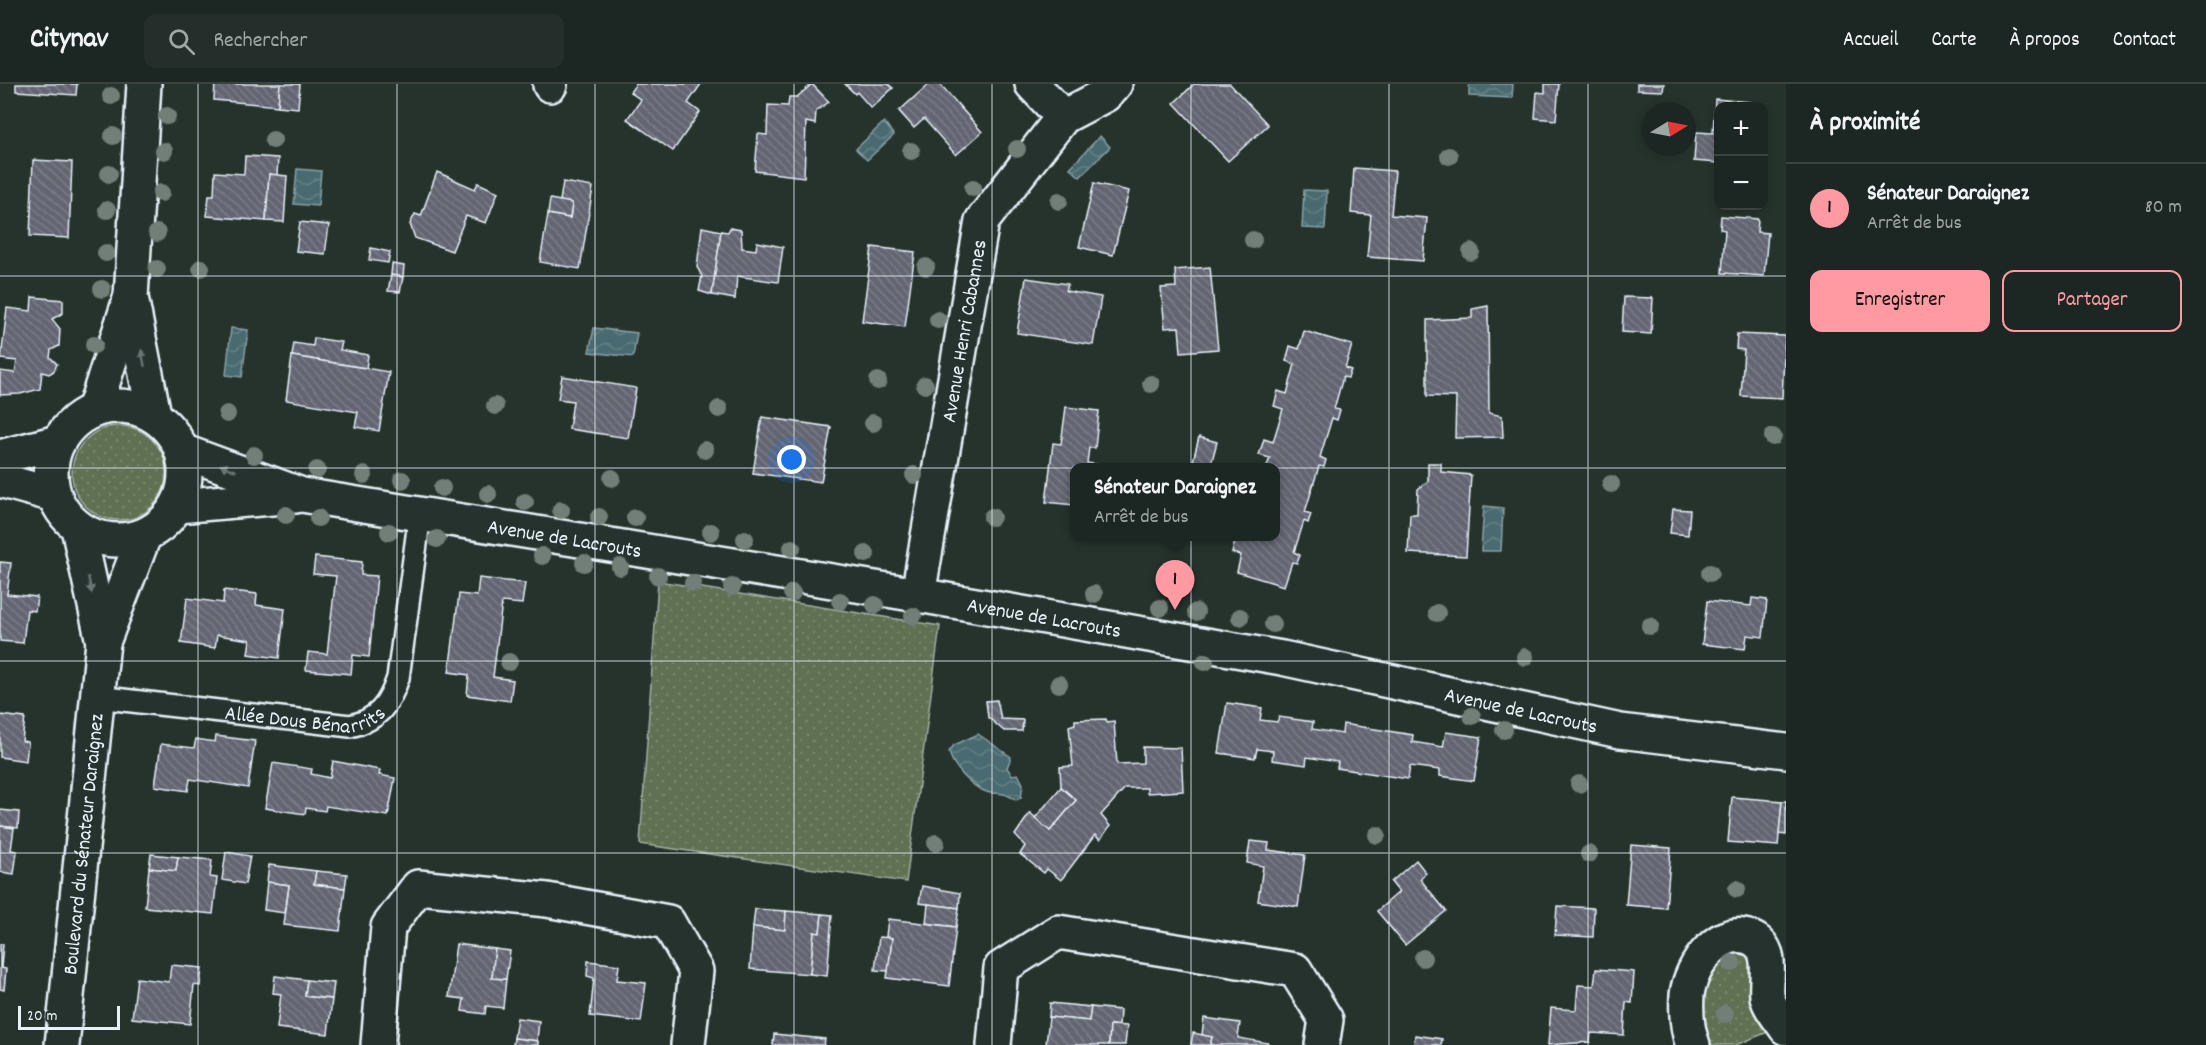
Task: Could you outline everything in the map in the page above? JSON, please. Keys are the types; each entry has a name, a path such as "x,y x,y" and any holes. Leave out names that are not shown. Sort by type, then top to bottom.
{"street":[{"path":"144,84 131,297 153,415"},
{"path":"1032,84 1063,117"},
{"name":"Avenue Henri Cabannes","path":"918,595 982,221 1063,117 1105,95 1115,84"},
{"path":"94,410 131,297"},
{"path":"114,405 134,407 153,415 171,430 182,451 186,470 184,489 177,506 164,524 144,536 122,541 99,538 78,528 63,513 54,495 51,476 52,458 58,442 79,418 94,410 114,405"},
{"path":"0,458 58,442"},
{"name":"Avenue de Lacrouts","path":"182,451 302,495 918,595 1282,658 1620,731 1786,751"},
{"path":"0,480 54,495"},
{"name":"Avenue de Lacrouts","path":"177,506 302,495"},
{"name":"Boulevard du Sénateur Daraignez","path":"78,528 103,642"},
{"name":"Boulevard du Sénateur Daraignez","path":"62,1045 103,642 144,536"},
{"path":"378,1045 388,927 418,887 548,900 668,922 696,971 688,1045"},
{"path":"994,1045 1001,968 1058,932 1295,970 1326,1020 1322,1045"},
{"path":"1693,1045 1688,1033 1687,993 1703,954 1718,941 1734,936 1754,940 1763,948 1767,962 1767,999 1786,1028"},
{"path":"1768,1045 1786,1038"}],"lane":[{"name":"Allée Dous Bénarrits","path":"97,697 350,726 368,722 392,696 398,678 420,514"}],"green space":[{"path":"119,426 137,430 152,440 162,455 166,473 162,491 152,506 137,516 119,520 101,516 86,506 76,491 72,473 76,455 86,440 101,430"},
{"path":"658,581 940,626 906,882 640,844"},
{"path":"1745,946 1775,1029 1736,1045 1704,1045 1697,1034 1703,970 1715,955"}],"water":[{"path":"1469,84 1513,84 1512,98 1469,96"},
{"path":"884,122 894,135 867,160 856,149"},
{"path":"1100,136 1110,147 1080,177 1070,168"},
{"path":"297,169 321,171 318,206 294,204"},
{"path":"1304,190 1327,191 1325,229 1302,228"},
{"path":"231,328 248,330 242,377 226,375"},
{"path":"594,328 637,333 633,357 589,352"},
{"path":"1484,506 1503,508 1501,551 1481,551"},
{"path":"978,734 1011,757 1007,768 1012,775 1018,774 1023,784 1021,798 1016,800 1005,794 984,791 968,780 954,764 949,752 954,745"}],"building":[{"path":"16,84 77,84 76,95 16,91"},
{"path":"215,84 280,84 278,106 214,100"},
{"path":"280,84 300,84 298,108 278,106"},
{"path":"636,84 701,84 688,103 700,112 673,151 627,119 641,100 630,92"},
{"path":"812,84 829,102 816,111 815,124 806,122 804,177 755,171 758,134 767,135 768,105 788,106 789,97 797,97"},
{"path":"845,84 888,84 893,88 871,108 857,92 855,94"},
{"path":"929,84 940,84 982,132 956,155 924,119 914,128 899,111"},
{"path":"1194,84 1230,84 1268,125 1228,161 1174,103"},
{"path":"1545,84 1559,84 1556,120 1535,118 1537,92 1545,93"},
{"path":"1637,84 1664,84 1663,91 1637,90"},
{"path":"1715,99 1751,102 1715,102"},
{"path":"1714,116 1714,163 1694,161 1696,132 1713,133"},
{"path":"245,156 278,158 277,175 269,174 266,221 207,216 209,195 214,195 215,172 244,174"},
{"path":"33,160 72,162 69,238 30,236"},
{"path":"1354,168 1395,171 1391,215 1427,218 1423,261 1367,257 1371,215 1351,213"},
{"path":"437,172 475,189 478,183 498,192 486,223 466,216 452,251 415,238 410,224 415,214 421,216"},
{"path":"269,174 287,176 284,222 266,221"},
{"path":"563,182 593,187 580,269 540,262 548,214 570,218 572,203 560,201"},
{"path":"1094,183 1129,191 1113,255 1079,247"},
{"path":"550,199 572,203 570,218 548,214"},
{"path":"1721,216 1758,219 1757,232 1768,233 1764,276 1722,273 1725,230 1720,229"},
{"path":"300,222 329,225 325,254 296,251"},
{"path":"702,227 721,231 712,295 699,291 702,276 697,267"},
{"path":"730,228 741,230 742,248 756,250 757,242 783,247 778,282 737,276 735,299 712,295 721,231 728,232"},
{"path":"872,247 915,252 905,327 862,321"},
{"path":"371,248 390,252 388,263 369,260"},
{"path":"392,264 404,266 403,277 391,275"},
{"path":"1210,267 1218,349 1181,352 1179,327 1165,328 1161,288 1176,287 1175,270"},
{"path":"391,275 403,277 400,292 388,291"},
{"path":"1026,278 1068,284 1066,291 1101,297 1093,345 1017,333"},
{"path":"32,297 63,300 63,313 52,319 60,329 59,346 51,350 50,357 57,364 54,371 49,374 42,372 40,389 20,394 0,395 0,371 15,373 17,361 1,359 7,308 31,311"},
{"path":"1624,297 1653,298 1651,334 1622,332"},
{"path":"1488,306 1489,413 1502,416 1503,437 1455,438 1456,397 1427,396 1427,320 1472,318 1472,309"},
{"path":"1304,331 1352,345 1345,368 1351,370 1348,378 1343,377 1334,409 1340,410 1337,420 1332,418 1320,457 1326,460 1324,467 1319,466 1305,512 1311,514 1308,523 1304,521 1294,552 1300,555 1297,563 1292,562 1284,586 1237,572 1241,555 1232,553 1235,541 1280,541 1280,463 1268,463 1270,458 1259,455 1264,439 1273,442 1283,409 1274,406 1278,391 1287,394 1295,364 1286,361 1290,346 1299,349"},
{"path":"1737,334 1785,336 1782,398 1741,396 1744,350 1736,349"},
{"path":"314,338 342,342 340,350 368,355 366,368 292,356 294,343 313,346"},
{"path":"292,356 389,372 379,431 355,427 358,412 286,400"},
{"path":"562,376 636,388 628,438 569,429 573,401 558,399"},
{"path":"1066,407 1099,411 1095,448 1089,448 1087,463 1070,463 1070,505 1046,502 1053,443 1061,444"},
{"path":"762,417 831,427 821,482 753,473"},
{"path":"1199,437 1217,442 1211,463 1192,463"},
{"path":"1428,463 1441,463 1441,472 1471,475 1466,556 1408,553 1410,514 1417,514 1418,489 1428,481"},
{"path":"1673,509 1690,510 1688,535 1670,533"},
{"path":"315,557 362,562 361,575 377,576 369,657 353,655 351,674 306,670 308,652 327,654 336,576 313,574"},
{"path":"0,562 11,563 7,594 37,597 35,611 27,610 23,643 0,641"},
{"path":"479,578 525,583 522,604 502,602 493,677 513,680 510,701 467,695 469,675 449,672 459,594 477,596"},
{"path":"224,590 257,594 256,605 285,609 279,658 248,654 250,640 217,635 215,648 181,643 187,598 223,603"},
{"path":"1752,598 1767,600 1763,637 1747,635 1745,649 1702,644 1707,601 1751,606"},
{"path":"997,700 1001,719 1023,720 1022,731 1004,731 988,717 986,701"},
{"path":"1227,703 1262,708 1260,720 1277,722 1279,717 1313,722 1312,729 1342,734 1343,724 1413,735 1412,742 1443,747 1446,732 1481,737 1474,781 1440,776 1440,770 1410,766 1408,779 1337,768 1338,762 1307,757 1306,765 1272,760 1273,751 1257,749 1255,758 1219,753"},
{"path":"0,715 25,718 22,741 28,742 26,761 0,757"},
{"path":"1106,719 1107,722 1114,721 1117,764 1143,763 1143,747 1181,748 1183,791 1147,793 1147,788 1125,788 1101,815 1110,826 1100,840 1095,835 1061,880 1047,869 1044,873 1020,854 1025,846 1015,835 1030,813 1050,831 1076,800 1061,787 1060,767 1073,766 1069,726 1075,724 1075,720"},
{"path":"216,736 255,741 248,788 190,779 188,791 155,786 161,744 194,748 196,739 215,742"},
{"path":"333,761 380,770 379,775 395,778 388,816 326,806 325,811 306,808 305,814 265,808 273,763 312,769 311,774 330,778"},
{"path":"1061,787 1076,800 1050,831 1035,818"},
{"path":"1732,797 1782,801 1778,846 1728,842"},
{"path":"1782,801 1786,801 1786,835 1779,834"},
{"path":"0,810 19,812 18,828 0,826"},
{"path":"0,826 14,828 11,850 17,851 14,874 0,872"},
{"path":"1250,841 1269,843 1268,850 1305,855 1298,907 1258,901 1263,866 1247,863"},
{"path":"1631,845 1671,848 1666,908 1626,905"},
{"path":"226,852 250,856 245,884 222,880"},
{"path":"151,854 178,857 176,871 149,868"},
{"path":"178,857 212,860 210,877 217,878 213,914 145,907 149,868 176,871"},
{"path":"1416,860 1426,873 1420,879 1446,911 1405,945 1377,911 1399,892 1391,882"},
{"path":"269,865 316,871 314,884 345,888 340,931 284,925 289,885 267,882"},
{"path":"316,871 347,874 345,888 314,884"},
{"path":"267,882 289,885 285,913 264,910"},
{"path":"922,886 960,893 959,908 919,903"},
{"path":"928,904 959,908 956,927 926,923"},
{"path":"1557,906 1594,908 1593,937 1555,935"},
{"path":"755,909 786,911 785,930 753,927"},
{"path":"786,911 822,914 820,933 814,932 810,974 750,969 753,927 785,930"},
{"path":"822,914 832,915 827,976 810,974 814,932 820,933"},
{"path":"888,919 956,927 949,986 887,978 892,938 886,937"},
{"path":"879,937 892,938 888,971 875,970"},
{"path":"0,944 3,944 1,968 6,969 4,990 0,989"},
{"path":"456,944 495,949 492,978 506,979 503,1008 486,1006 485,1014 462,1011 464,999 449,997"},
{"path":"495,949 510,951 506,979 492,978"},
{"path":"588,961 619,965 617,980 646,983 641,1022 590,1016 594,978 587,976"},
{"path":"171,965 202,968 200,986 194,985 190,1024 132,1018 137,978 169,982"},
{"path":"1596,969 1634,972 1632,1003 1626,1002 1624,1035 1591,1033 1590,1042 1548,1045 1551,1008 1576,1010 1578,985 1594,986"},
{"path":"275,976 307,980 305,996 332,999 328,1034 277,1028 281,994 273,993"},
{"path":"307,980 334,983 332,999 305,996"},
{"path":"1050,1003 1091,1007 1089,1021 1049,1017"},
{"path":"1091,1007 1120,1010 1119,1026 1110,1025 1109,1045 1046,1045 1049,1017 1089,1021"},
{"path":"517,1018 539,1021 537,1041 514,1038"},
{"path":"1204,1018 1240,1023 1238,1038 1268,1043 1267,1045 1210,1045 1212,1037 1202,1035"},
{"path":"1110,1025 1127,1026 1125,1045 1109,1045"},
{"path":"1193,1033 1212,1037 1210,1045 1191,1045"},
{"path":"774,1034 825,1039 824,1045 773,1045"},
{"path":"1415,1035 1442,1039 1441,1045 1414,1045"},
{"path":"514,1038 538,1041 538,1045 513,1045"}],"place":[{"name":"Sénateur Daraignez","path":"1175,610"}]}
